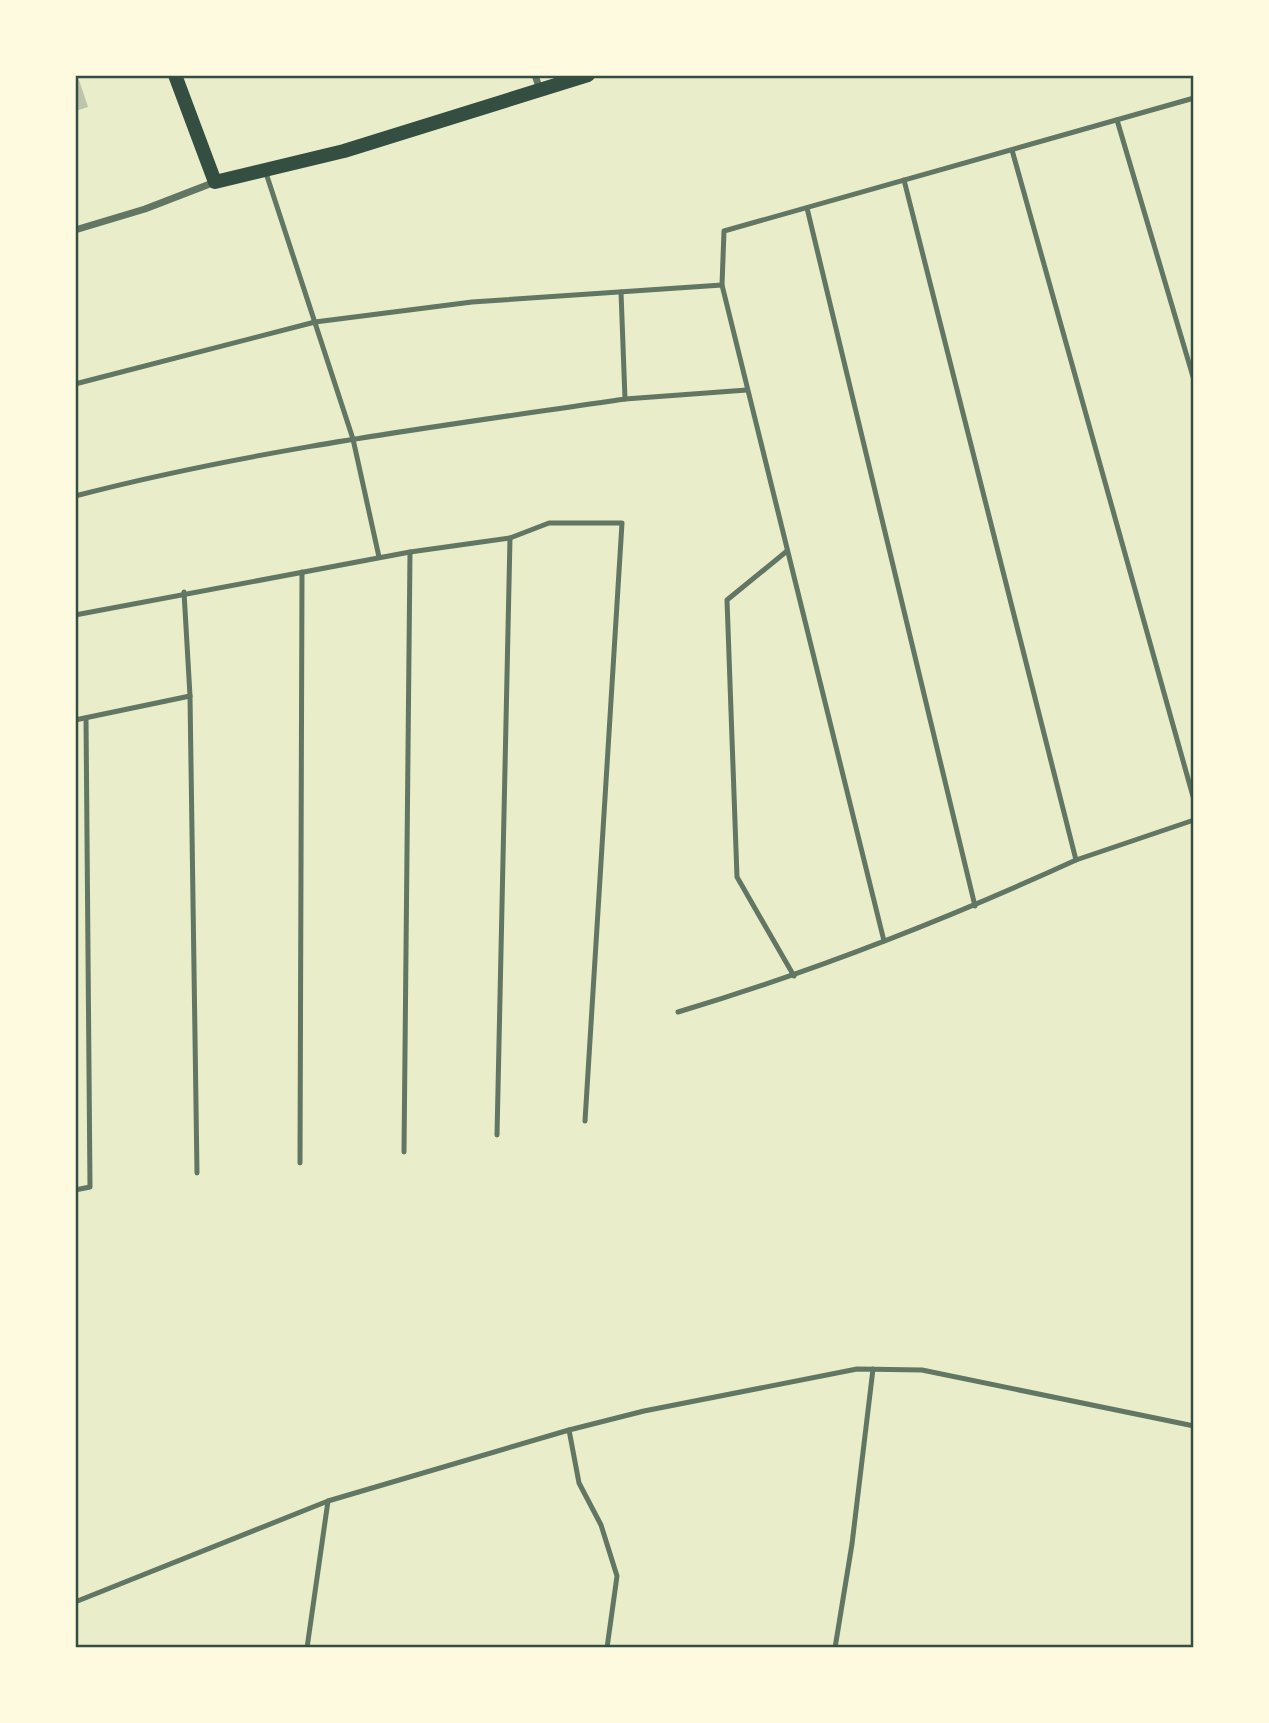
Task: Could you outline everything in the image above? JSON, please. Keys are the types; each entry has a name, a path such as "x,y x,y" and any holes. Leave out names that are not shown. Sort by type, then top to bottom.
{"main road":[{"path":"175,75 215,181 344,150 589,75"}],"street":[{"path":"535,75 540,90"},
{"path":"75,230 145,209 215,181"}],"lane":[{"path":"884,941 722,285 724,231 1194,98"},
{"path":"1117,120 1194,380"},
{"path":"1012,150 1194,800"},
{"path":"265,170 353,439 379,557"},
{"path":"904,180 1076,860"},
{"path":"807,208 975,906"},
{"path":"75,384 315,322 472,302 722,285"},
{"path":"621,292 625,399"},
{"path":"75,496 176,470 353,439 625,399 747,390"},
{"path":"75,615 184,592 379,557 510,538 549,523 622,523 586,1121"},
{"path":"497,1135 510,538"},
{"path":"787,551 727,600 737,877 794,976"},
{"path":"404,1152 411,552"},
{"path":"300,1163 302,572"},
{"path":"184,592 190,696 197,1173"},
{"path":"75,720 190,696"},
{"path":"75,1190 90,1187 86,718"},
{"path":"678,1012 794,976 975,906 1076,860 1194,820"},
{"path":"75,1602 328,1501 569,1430 857,1369 922,1370 1194,1426"},
{"path":"835,1648 852,1544 873,1369"},
{"path":"569,1430 579,1483 601,1525 617,1576 607,1648"},
{"path":"307,1648 328,1501"}],"building":[{"path":"79,80 88,107 75,111 75,81"}]}
